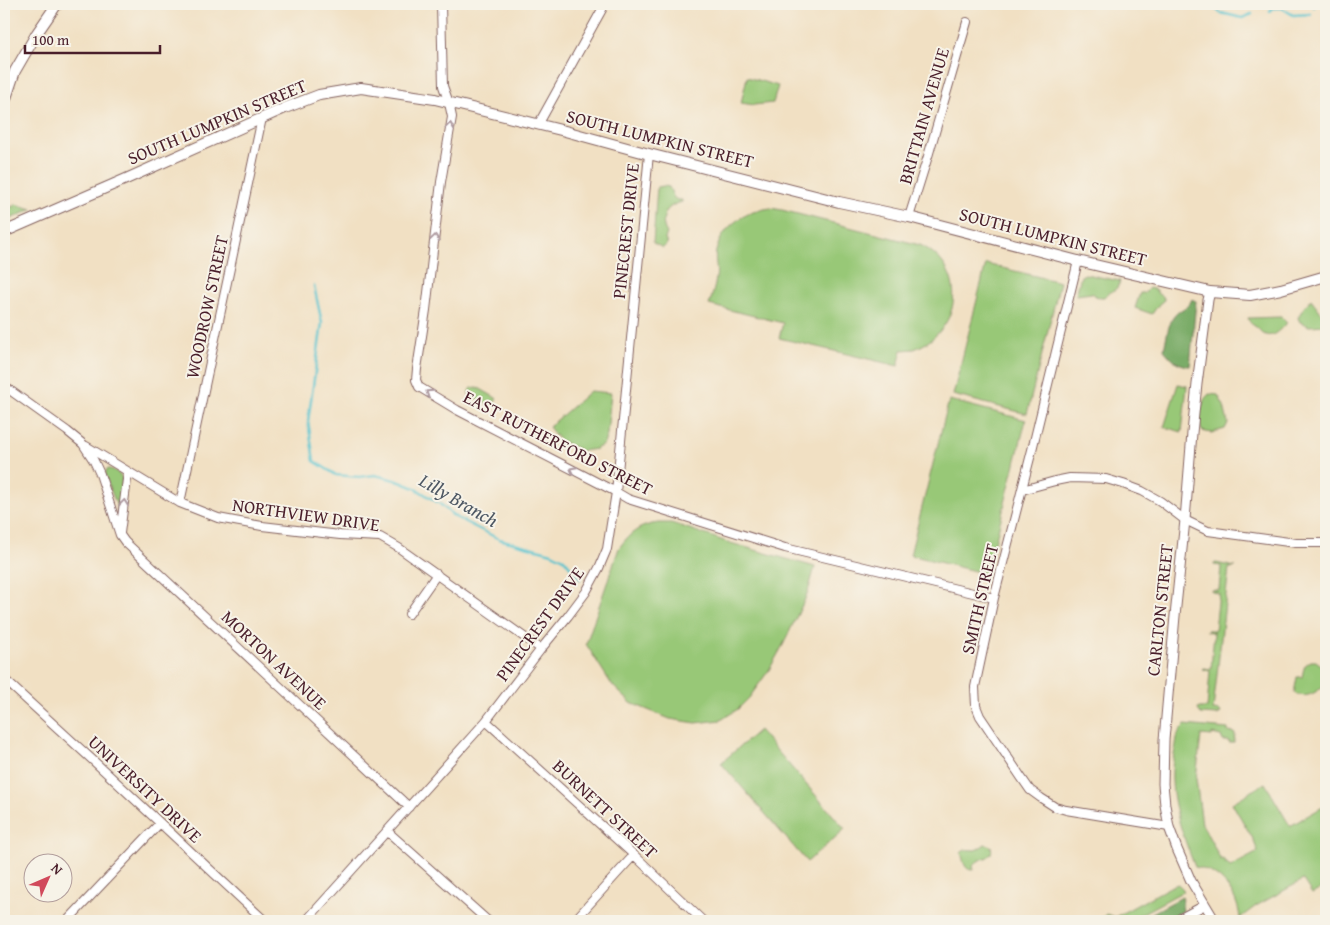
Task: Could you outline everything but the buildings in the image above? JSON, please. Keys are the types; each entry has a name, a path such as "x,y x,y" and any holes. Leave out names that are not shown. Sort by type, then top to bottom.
{"main road":[{"path":"4,104 15,71 37,33 57,4"},
{"name":"SOUTH LUMPKIN STREET","path":"4,232 285,108 319,95 372,88 435,99 838,202 909,217 1078,261 1210,292 1250,295 1281,289 1326,276"}],"street":[{"path":"441,4 443,86 449,103"},
{"path":"538,125 605,4"},
{"name":"BRITTAIN AVENUE","path":"909,217 967,22"},
{"name":"EAST RUTHERFORD STREET","path":"449,103 452,117 441,182 417,369 416,380 419,386 457,410 628,499 785,548 994,598"},
{"name":"WOODROW STREET","path":"180,503 262,118"},
{"name":"PINECREST DRIVE","path":"306,921 486,721 586,592 599,568 607,549 616,492 649,154"},
{"name":"SMITH STREET","path":"1078,261 994,598 975,687 976,706 980,716 1030,790 1055,807 1169,826"},
{"name":"CARLTON STREET","path":"1210,292 1196,390 1186,520 1164,740 1163,784 1169,826 1186,870 1215,921"},
{"name":"MORTON AVENUE","path":"4,386 82,444 94,461 100,474 120,535 125,542 409,807"},
{"name":"NORTHVIEW DRIVE","path":"82,444 180,503 218,518 262,526 342,535 380,537 437,574 541,649"},
{"path":"120,535 128,472"},
{"path":"1022,490 1070,478 1106,479 1142,491 1160,501 1186,520 1216,532 1296,543 1326,543"},
{"path":"409,614 437,574"},
{"name":"UNIVERSITY DRIVE","path":"4,679 265,921"},
{"name":"BURNETT STREET","path":"486,721 703,921"},
{"path":"67,921 160,822"},
{"path":"387,831 488,921"},
{"path":"574,921 634,856"},
{"path":"1176,921 1205,905"}],"green space":[{"path":"747,77 778,86 773,103 754,105 741,103"},
{"path":"657,187 669,187 673,196 676,199 682,200 682,202 670,207 665,214 663,222 667,233 665,239 667,244 663,248 653,243"},
{"path":"4,204 13,207 15,204 32,209 4,222"},
{"path":"771,208 920,245 932,252 948,272 952,284 954,296 947,321 928,342 914,349 902,350 898,366 779,338 783,323 709,305 716,275 716,251 724,234 736,221 744,216 752,212"},
{"path":"986,264 1060,282 1027,414 953,395"},
{"path":"1085,274 1120,281 1119,285 1104,297 1097,297 1092,293 1076,295 1081,276"},
{"path":"1149,288 1157,290 1157,293 1164,298 1152,314 1135,308 1140,293 1144,293"},
{"path":"1192,299 1196,301 1190,366 1188,366 1174,361 1164,350 1173,318"},
{"path":"1311,299 1326,319 1326,325 1309,326 1300,322 1298,318"},
{"path":"1281,317 1287,323 1270,336 1262,333 1250,323 1248,318"},
{"path":"1178,384 1187,386 1182,432 1164,427"},
{"path":"477,387 497,399 491,406 469,395 469,391 472,388"},
{"path":"590,391 611,393 607,434 604,444 596,449 582,451 559,440 549,427"},
{"path":"1209,394 1218,395 1224,406 1228,423 1225,429 1211,433 1202,431 1200,423 1202,406"},
{"path":"949,400 1026,420 987,574 910,555"},
{"path":"108,469 116,472 122,478 120,514 105,476"},
{"path":"659,523 671,523 727,542 815,567 805,599 769,670 749,698 738,709 721,720 696,723 670,719 631,703 612,685 586,644 619,548 627,538 640,528"},
{"path":"1216,563 1235,567 1229,568 1213,710 1220,711 1221,713 1217,715 1201,714 1198,710 1199,708 1207,708 1210,671 1202,669 1211,669 1214,633 1207,630 1215,630 1219,593 1212,592 1211,590 1219,590 1221,566 1214,565"},
{"path":"1311,661 1316,661 1326,669 1326,683 1312,694 1298,695 1294,693 1297,677 1302,677 1305,666"},
{"path":"1185,725 1228,729 1228,732 1235,733 1234,743 1223,741 1221,736 1212,734 1212,736 1201,735 1196,779 1202,824 1221,860 1223,859 1230,867 1258,852 1253,839 1232,803 1265,783 1290,826 1326,805 1326,886 1312,894 1303,880 1256,906 1240,918 1235,900 1226,885 1213,874 1195,867 1180,824 1173,795 1172,765 1177,736"},
{"path":"759,730 845,829 807,862 721,763"},
{"path":"985,844 991,846 991,854 976,863 973,866 974,870 968,869 964,864 961,853 966,850 976,850"},
{"path":"1178,884 1183,889 1182,892 1128,921 1102,920 1106,914 1115,917"},
{"path":"1182,897 1183,911 1166,921 1137,921"}],"waterway":[{"path":"1208,4 1221,13 1242,18 1252,14"},
{"path":"1270,11 1273,8 1282,8 1293,15 1311,14"},
{"name":"Lilly Branch","path":"314,286 322,323 308,421 314,461 336,475 359,477 375,475 415,488 440,504 455,517 499,539 552,553 564,559 580,579"}]}
